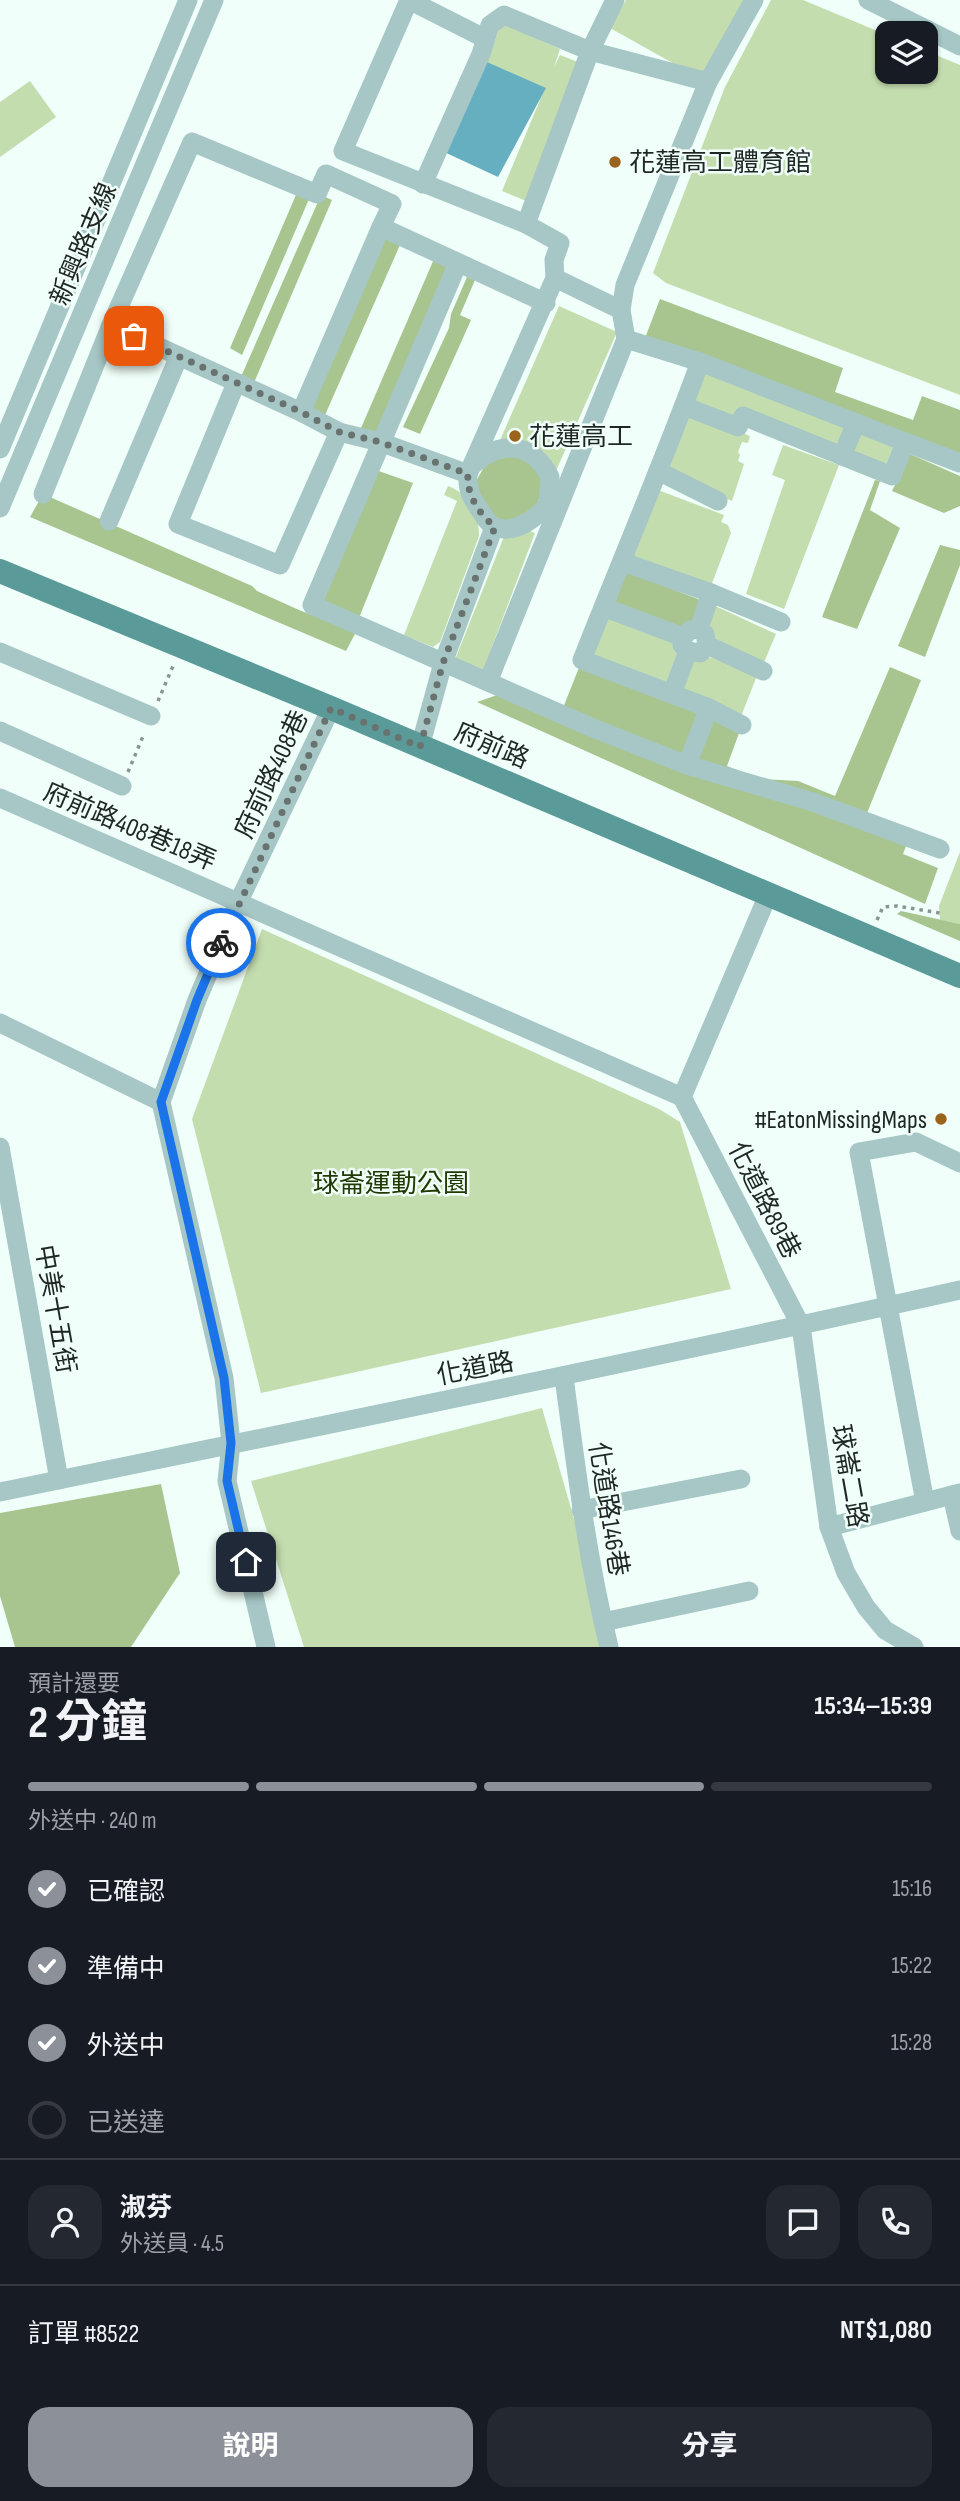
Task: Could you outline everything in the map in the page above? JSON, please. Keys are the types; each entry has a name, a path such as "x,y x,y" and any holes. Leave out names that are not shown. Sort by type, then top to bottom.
{"main road":[{"name":"府前路","path":"0,571 331,708 960,976"}],"street":[{"name":"新興路支線","path":"0,449 188,0"},
{"name":"新興路支線","path":"0,508 214,0"},
{"path":"484,38 409,0 343,151 526,224 560,243 554,260 555,278 546,303 470,470 468,490 487,520 495,527 525,524 553,506"},
{"path":"526,224 590,51 615,0"},
{"path":"488,682 553,506 626,339 621,310 625,285 708,82 754,0"},
{"path":"868,0 960,46"},
{"path":"424,184 481,54 490,25 504,15 590,51 708,82"},
{"path":"43,494 111,325 192,142 317,194 326,174 392,204 301,412"},
{"path":"381,228 546,303"},
{"path":"458,263 312,605 593,728 687,765 813,803 940,849"},
{"path":"555,278 621,310"},
{"path":"111,325 339,432 470,470"},
{"path":"626,339 700,362 960,463"},
{"path":"109,521 179,356"},
{"path":"700,362 582,660 709,708 743,725"},
{"path":"236,383 178,524 280,565 339,432"},
{"path":"684,406 738,427 743,416 892,476 905,442"},
{"path":"842,456 856,423"},
{"path":"470,470 489,452 497,449 518,448 533,454 550,477 553,506"},
{"path":"658,471 718,501"},
{"path":"420,747 443,663 495,527"},
{"path":"623,562 711,593 781,622"},
{"path":"672,694 711,593"},
{"path":"603,607 694,641 763,671"},
{"path":"0,652 151,716"},
{"name":"府前路408巷","path":"161,1102 197,1000 239,901 331,708"},
{"path":"687,765 709,708"},
{"path":"0,731 122,786"},
{"name":"府前路408巷18弄","path":"0,798 682,1097"},
{"path":"682,1097 768,895"},
{"path":"0,1023 161,1102 224,1378 231,1443 227,1481 266,1647"},
{"name":"化道路89巷","path":"682,1097 801,1326"},
{"path":"925,1502 859,1152 916,1142 960,1163"},
{"name":"中美十五街","path":"0,1147 60,1480"},
{"name":"化道路","path":"0,1492 564,1377 960,1290"},
{"name":"球崙二路","path":"801,1326 829,1527 846,1573 866,1607 885,1630 913,1647"},
{"name":"化道路146巷","path":"564,1377 581,1510 595,1592 609,1647"},
{"path":"581,1510 741,1479"},
{"path":"829,1527 956,1494 960,1531"},
{"path":"603,1622 749,1591"}],"path":[{"path":"869,939 883,907 897,906 940,913"}],"green space":[{"path":"626,0 747,0 703,80 610,28"},
{"path":"771,0 803,0 875,30 875,84 938,84 938,56 960,65 960,395 666,283 653,273 725,87"},
{"path":"501,23 560,49 554,67 560,55 583,64 526,201 502,191 545,88 487,63"},
{"path":"30,81 56,117 0,157 0,102"},
{"path":"296,195 309,199 242,355 230,348"},
{"path":"321,195 332,200 253,385 240,379"},
{"path":"383,238 400,245 325,415 308,408"},
{"path":"434,259 456,267 380,442 358,435"},
{"path":"467,277 475,280 460,315 471,320 420,434 403,427 449,328 451,314"},
{"path":"660,299 843,368 835,392 913,420 922,396 960,410 960,460 645,338"},
{"path":"559,306 617,332 556,471 497,447"},
{"path":"706,368 849,425 838,451 737,423 691,406"},
{"path":"688,411 750,436 748,443 742,442 738,452 738,461 744,464 732,501 664,471"},
{"path":"861,428 893,447 886,465 851,451"},
{"path":"783,445 839,465 784,609 746,594 785,480 772,475"},
{"path":"520,454 545,479 535,512 505,522 485,512 476,481 487,462"},
{"path":"910,454 960,476 960,506 944,513 892,491"},
{"path":"370,468 413,483 359,618 314,600"},
{"path":"875,480 880,481 870,510 900,528 857,629 822,617"},
{"path":"448,486 463,494 472,506 479,536 440,642 433,647 404,635 457,501 444,495"},
{"path":"658,490 724,515 721,522 728,525 731,533 711,586 630,560"},
{"path":"43,494 252,586 257,591 299,610 356,632 346,651 30,517"},
{"path":"525,529 535,533 482,673 454,662 505,534"},
{"path":"940,545 960,550 960,565 925,657 898,646"},
{"path":"626,571 703,601 696,626 683,633 610,606"},
{"path":"711,604 776,634 762,667 710,635"},
{"path":"607,612 679,646 671,689 589,660"},
{"path":"703,655 758,673 740,719 677,692 690,656"},
{"path":"582,660 742,725 727,766 760,779 798,781 835,796 890,667 921,680 865,818 909,838 903,854 938,868 925,904 477,702 500,694 563,708"},
{"path":"960,852 960,924 940,920 939,906"},
{"path":"901,911 960,924 960,941 897,914"},
{"name":"球崙運動公園","path":"262,929 659,1109 680,1122 731,1289 261,1393 192,1119"},
{"path":"542,1408 611,1647 304,1647 251,1481"},
{"path":"161,1484 180,1573 131,1647 15,1647 0,1596 0,1513"}],"water":[{"path":"487,62 546,88 498,177 442,151"}],"way so far":[{"path":"134,336 339,432 380,442 468,474 471,497 495,527 443,663 420,747 331,708 221,943"}],"place":[{"name":"花蓮高工體育館","path":"615,162"},
{"name":"花蓮高工","path":"515,436"},
{"name":"#EatonMissingMaps","path":"941,1119"}],"route":[{"path":"221,943 197,1000 161,1102 224,1378 231,1443 227,1481 246,1562"}]}
